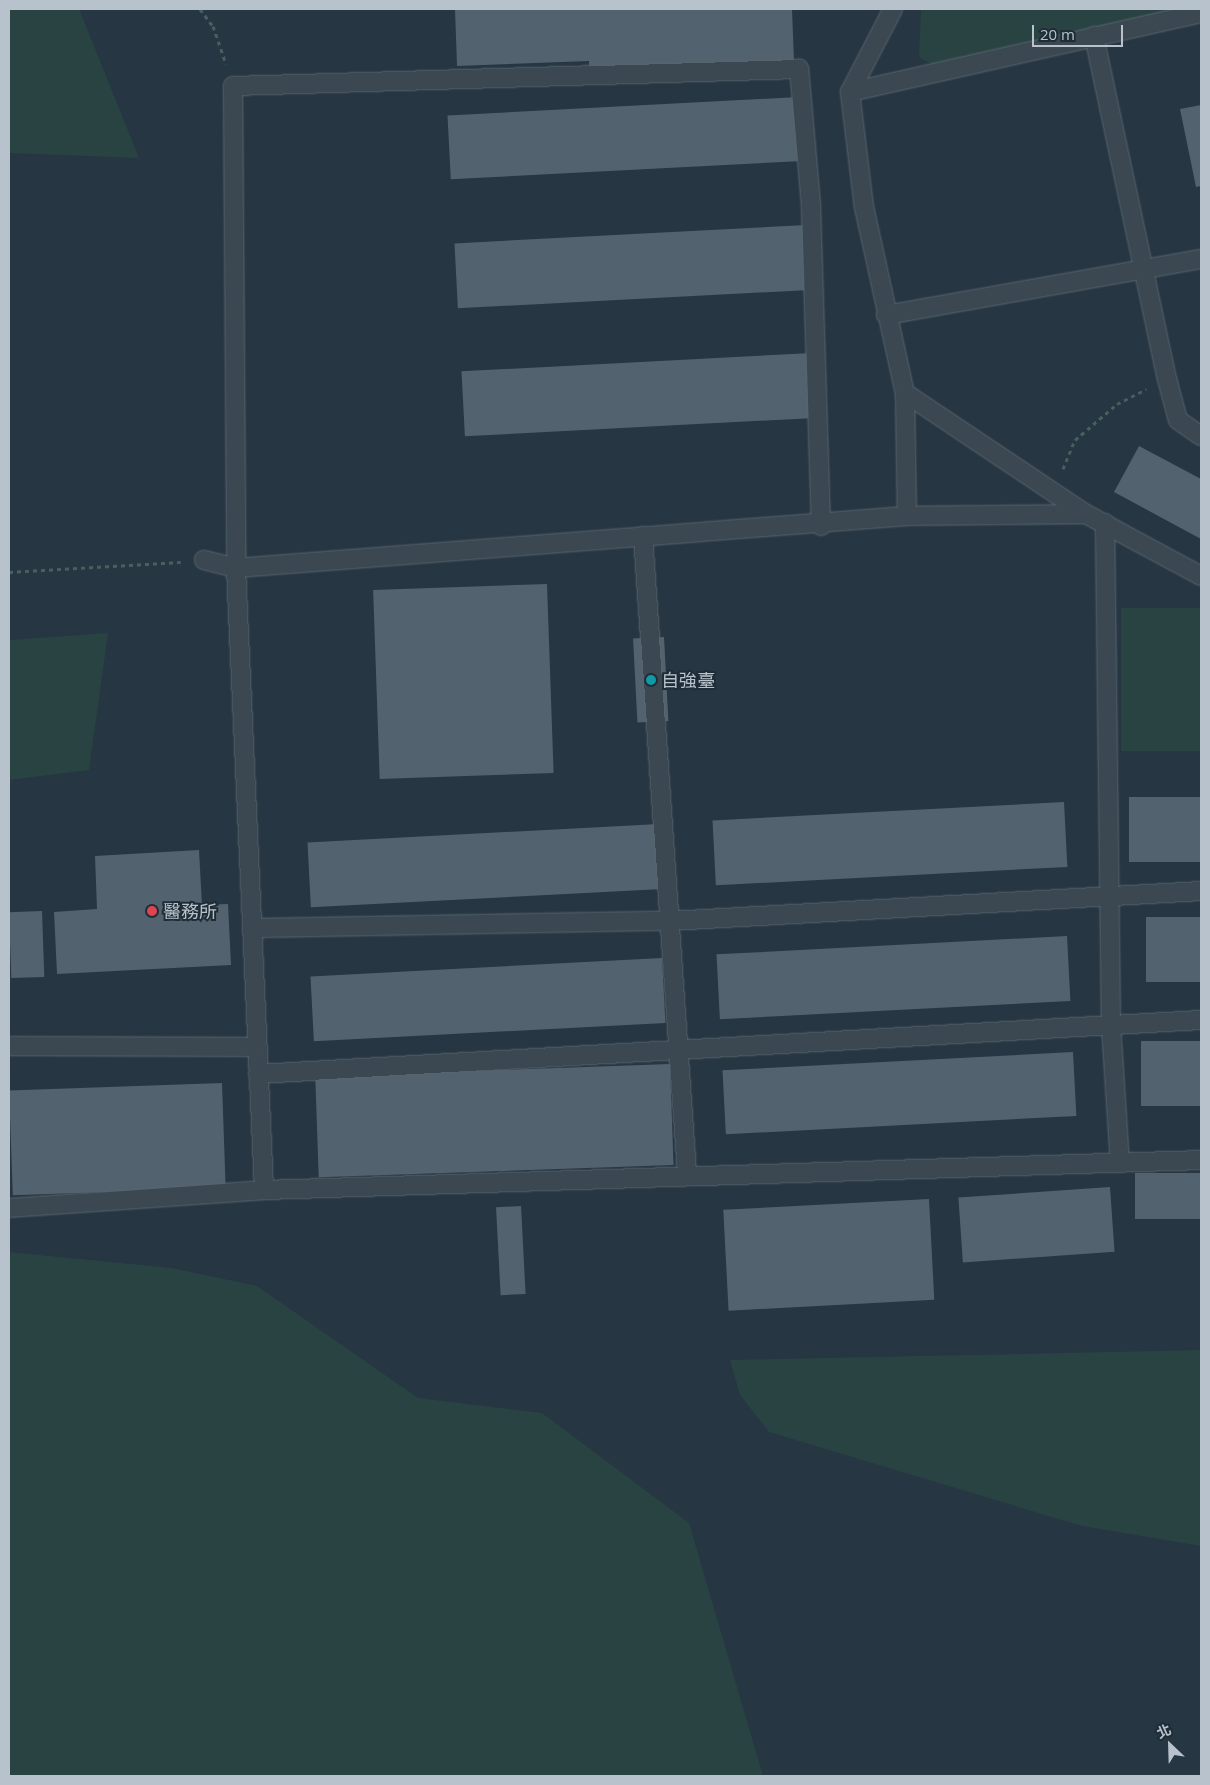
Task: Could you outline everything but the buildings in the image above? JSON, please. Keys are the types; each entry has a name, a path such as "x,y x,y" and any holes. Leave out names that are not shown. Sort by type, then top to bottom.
{"lane":[{"path":"893,9 850,92 864,207 886,315 905,393 908,516"},
{"path":"850,92 1201,13"},
{"path":"1094,36 1142,269 1167,379 1178,420 1201,436"},
{"path":"264,1190 256,1047 254,928 236,568 233,86 799,69 811,205 820,526"},
{"path":"886,315 1201,259"},
{"path":"905,393 1054,490 1086,514 1201,576"},
{"path":"204,560 236,568 643,536 820,526 908,516 1086,514"},
{"path":"1105,523 1111,896 1111,1026 1120,1163"},
{"path":"643,536 687,1174"},
{"path":"254,928 670,921 1201,891"},
{"path":"258,1074 1201,1020"},
{"path":"9,1046 256,1047"},
{"path":"9,1208 264,1190 687,1174 1201,1160"}],"path":[{"path":"200,9 213,26 233,86"},
{"path":"1054,490 1075,440 1117,404 1167,379"},
{"path":"9,572 204,560"}],"green space":[{"path":"9,9 79,9 139,158 9,153"},
{"path":"921,9 1193,9 945,72 919,57"},
{"path":"1121,608 1201,608 1201,751 1121,751"},
{"path":"108,633 89,770 9,780 9,640"},
{"path":"9,1252 172,1268 257,1286 418,1398 542,1413 689,1523 763,1776 9,1776"},
{"path":"1201,1350 1201,1546 1082,1526 769,1432 740,1395 730,1360"}],"place":[{"name":"自強臺","path":"651,680"},
{"name":"醫務所","path":"152,911"}]}
